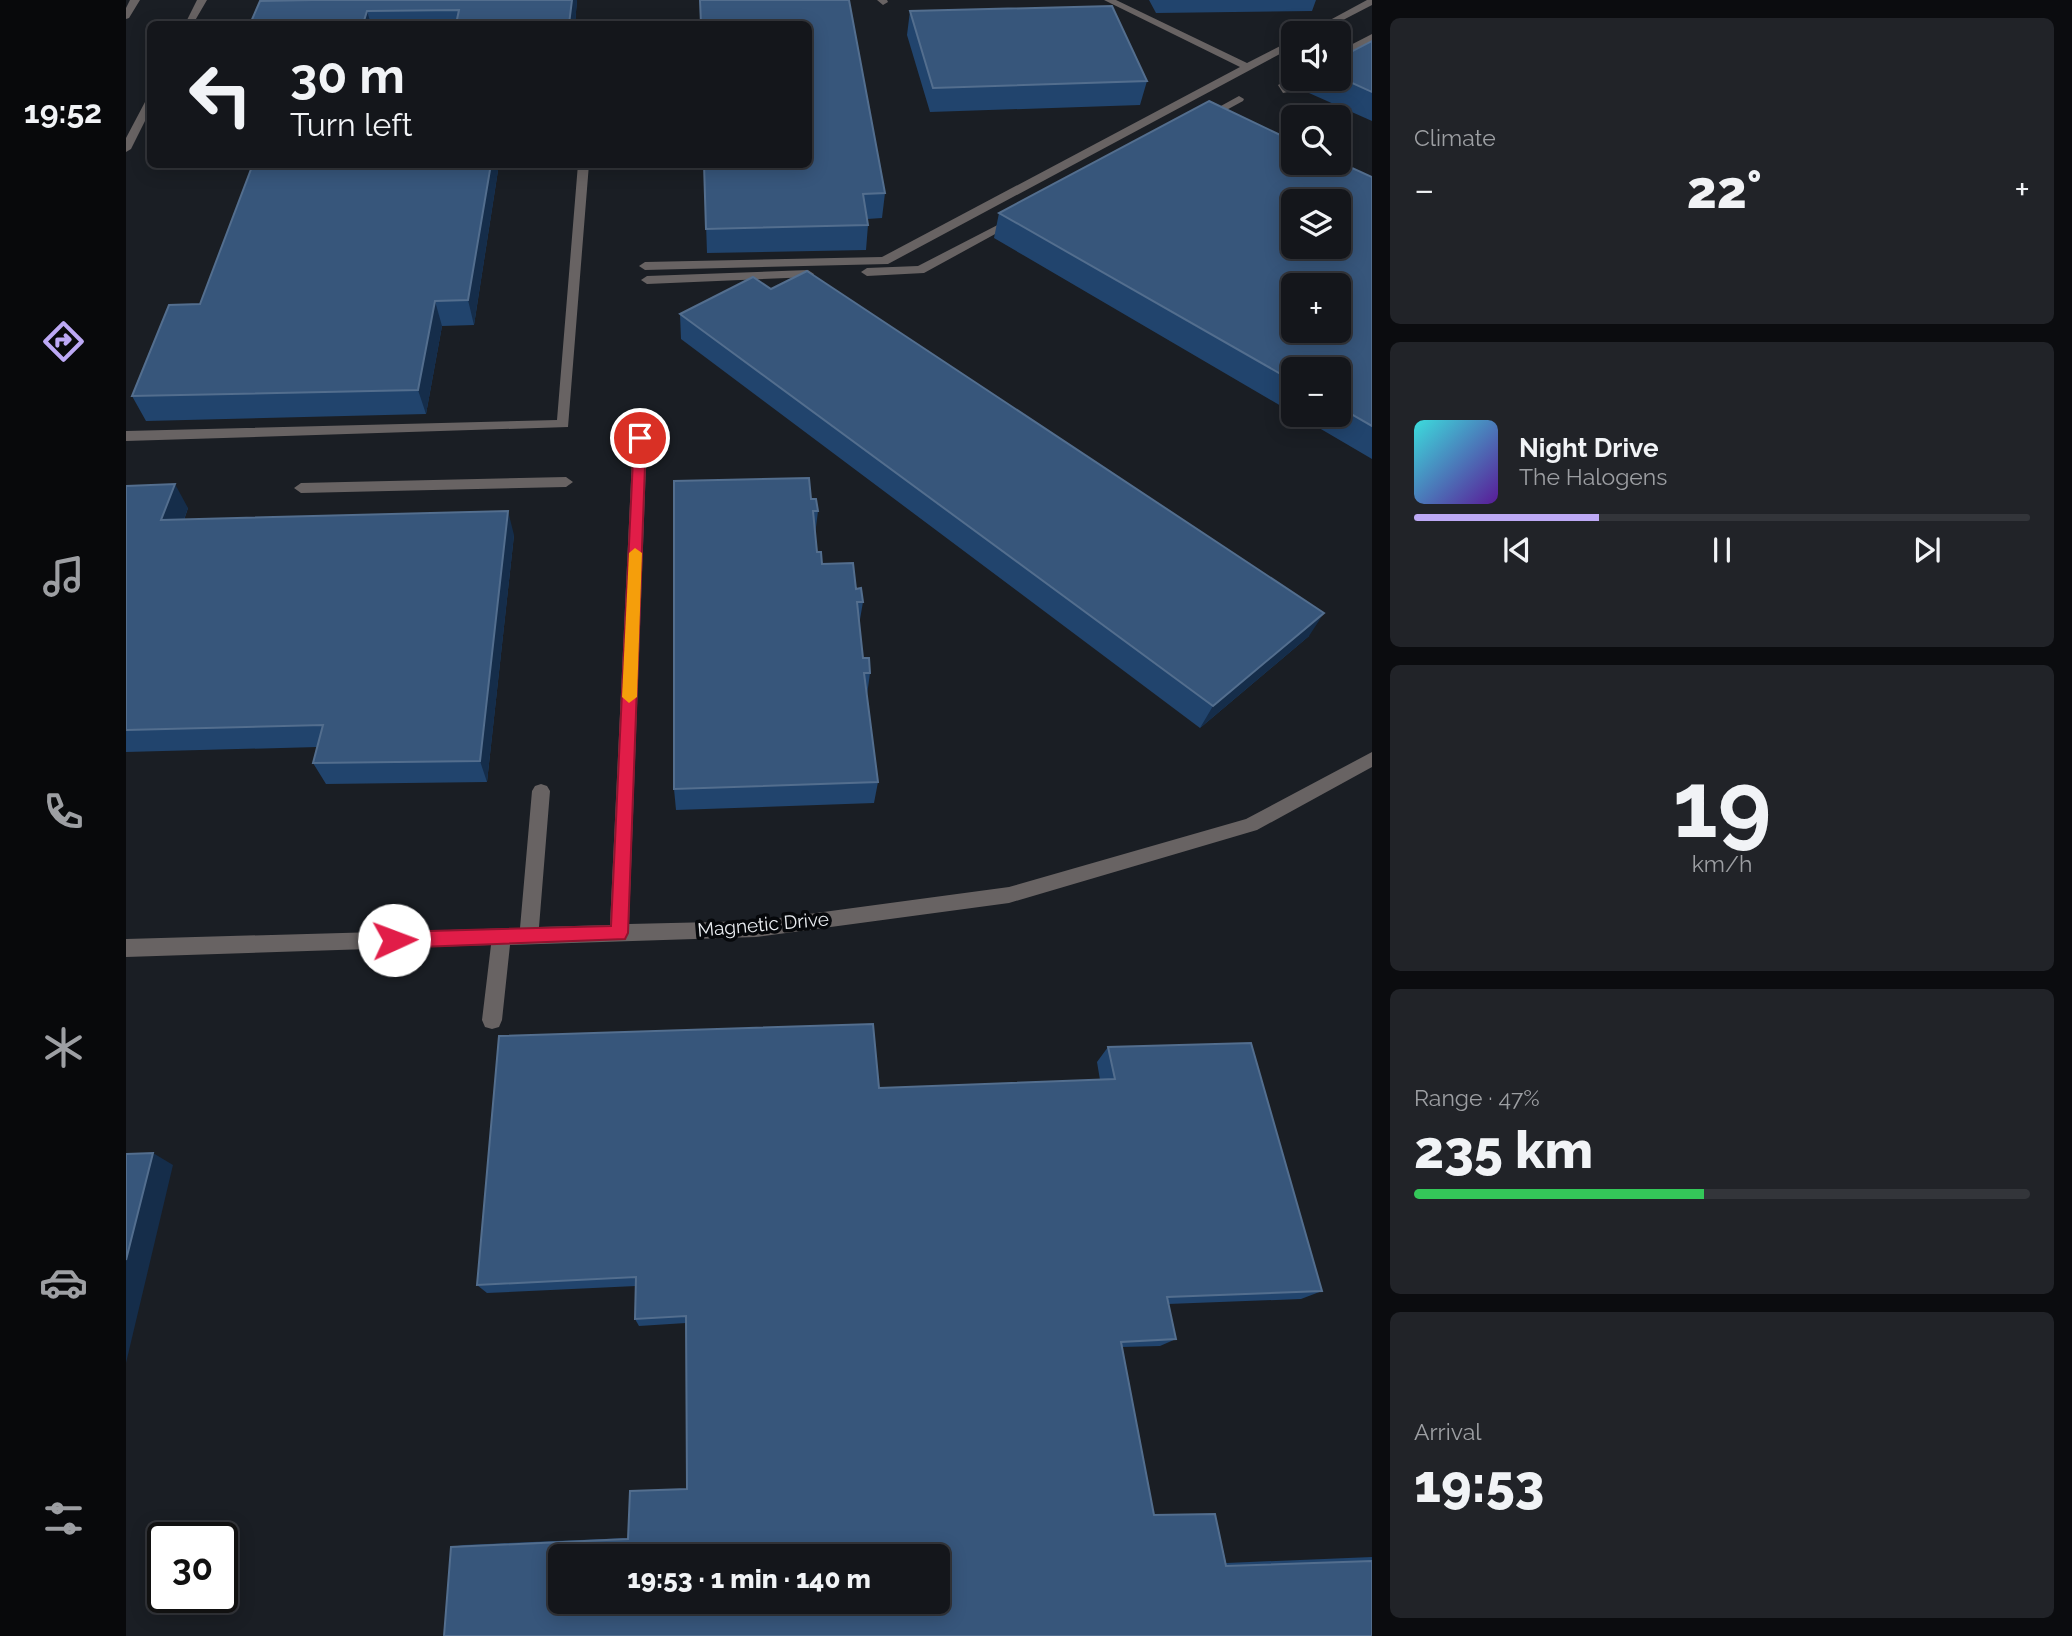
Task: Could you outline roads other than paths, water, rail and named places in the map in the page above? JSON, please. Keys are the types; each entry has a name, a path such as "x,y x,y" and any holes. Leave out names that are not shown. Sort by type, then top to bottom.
{"street":[{"path":"126,16 135,0"},
{"path":"192,21 202,0"},
{"path":"1109,0 1247,67"},
{"path":"1334,21 1372,1"},
{"path":"1351,48 1372,37"},
{"path":"645,266 884,261 1281,49"},
{"path":"1190,125 1239,99"},
{"path":"126,149 130,134 147,119"},
{"path":"126,436 563,424 584,168"},
{"path":"647,281 920,270 1030,211"},
{"path":"619,933 640,438"},
{"path":"301,488 566,482"},
{"name":"Magnetic Drive","path":"126,948 755,929 1009,894 1251,825 1372,759"},
{"path":"529,936 541,791"},
{"path":"492,1020 501,937"}]}
